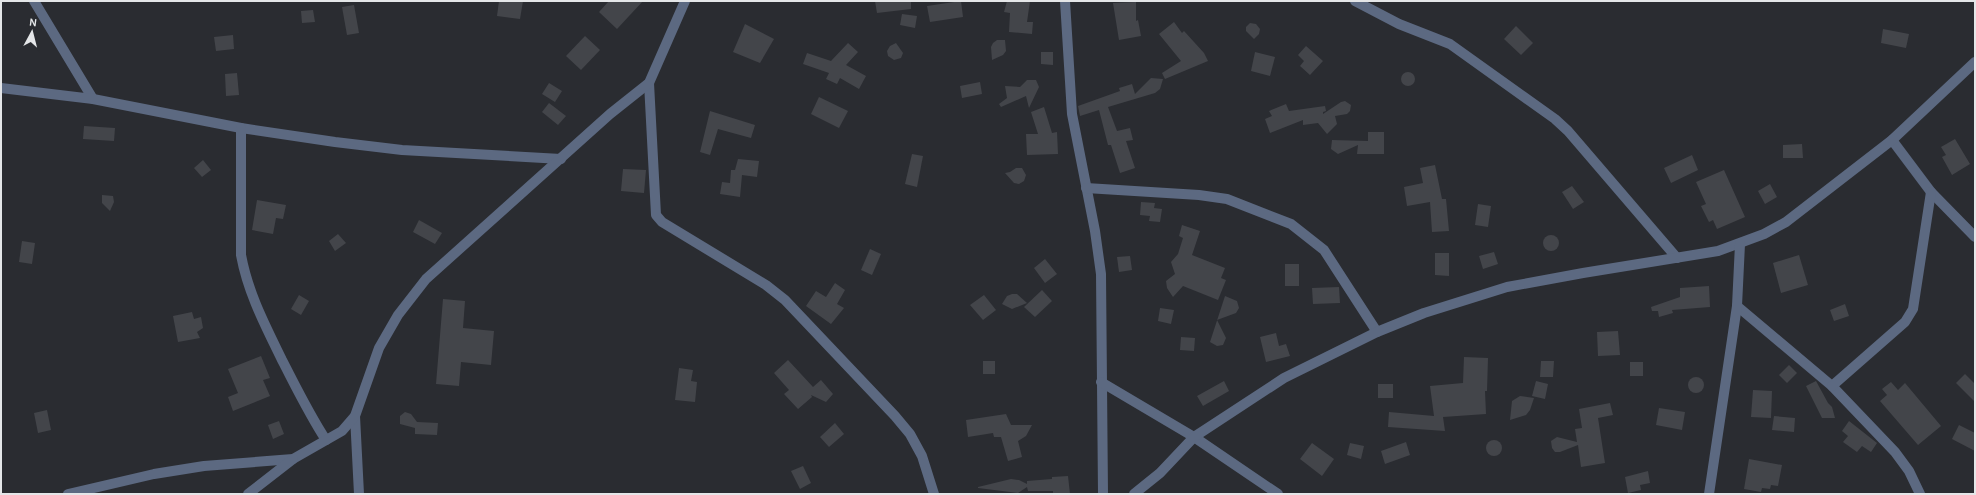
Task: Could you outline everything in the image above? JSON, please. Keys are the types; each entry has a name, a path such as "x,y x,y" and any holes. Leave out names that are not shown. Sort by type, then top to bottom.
{"street":[{"path":"34,1 93,99"},
{"path":"685,1 649,83 656,215 662,222 766,285 785,300 895,416 910,434 922,456 934,494"},
{"path":"1065,1 1072,114 1095,231 1101,274 1103,494"},
{"path":"1355,1 1399,24 1450,44 1555,119 1568,131 1677,258"},
{"path":"1134,494 1160,473 1194,436 1284,378 1377,332 1424,313 1507,287 1677,258 1740,244 1764,234 1786,222 1892,140 1975,62"},
{"path":"248,494 293,459 342,431 355,416 379,348 398,315 426,279 610,114 649,83"},
{"path":"1,88 93,99 240,128 402,150 561,159"},
{"path":"240,128 241,255 244,270 253,301 270,337 308,414 326,440"},
{"path":"1892,140 1931,192 1975,237"},
{"path":"1086,188 1199,195 1227,199 1290,224 1324,250 1377,332"},
{"path":"1832,386 1910,316 1913,308 1931,192"},
{"path":"1709,494 1737,306 1740,244"},
{"path":"1737,306 1832,386 1895,452 1909,471 1920,494"},
{"path":"1101,382 1194,436 1278,494"},
{"path":"355,416 359,494"},
{"path":"68,494 154,474 204,466 293,459"}],"building":[{"path":"499,1 523,1 520,19 497,16"},
{"path":"609,1 643,1 617,29 599,12"},
{"path":"875,1 911,1 911,9 877,13"},
{"path":"961,1 963,17 930,22 927,6"},
{"path":"1007,1 1030,1 1027,22 1033,22 1032,34 1009,32 1010,13 1004,12"},
{"path":"1136,2 1136,21 1138,20 1141,36 1119,40 1113,3"},
{"path":"354,5 359,33 347,35 342,7"},
{"path":"313,10 315,22 302,23 301,11"},
{"path":"902,14 917,16 915,28 900,25"},
{"path":"1174,22 1182,33 1184,31 1204,53 1208,61 1165,79 1162,73 1181,61 1159,34"},
{"path":"1250,23 1256,24 1260,29 1259,34 1254,39 1246,31 1246,27"},
{"path":"745,24 774,39 760,63 733,52"},
{"path":"1516,26 1533,43 1521,55 1504,39"},
{"path":"1883,29 1909,34 1906,48 1881,43"},
{"path":"233,35 234,49 216,51 214,37"},
{"path":"585,36 600,50 581,70 566,56"},
{"path":"997,40 1005,40 1006,51 1003,55 992,60 991,47"},
{"path":"848,43 858,52 846,65 866,76 859,89 840,78 837,84 826,79 829,73 803,64 807,53 831,61"},
{"path":"896,43 903,53 901,58 894,60 888,56 887,51 890,46"},
{"path":"1306,46 1323,61 1310,75 1300,66 1304,61 1298,55"},
{"path":"1041,52 1053,52 1053,65 1041,64"},
{"path":"1255,52 1275,57 1270,76 1251,71"},
{"path":"1408,72 1413,74 1415,79 1413,84 1408,86 1403,84 1401,79 1403,74"},
{"path":"237,73 239,95 226,96 225,74"},
{"path":"1151,78 1163,79 1160,89 1155,93 1108,107 1117,131 1130,128 1133,140 1126,141 1135,168 1120,173 1111,145 1108,145 1099,110 1080,116 1078,106 1120,91 1119,88 1132,84 1135,94"},
{"path":"1027,80 1036,80 1039,87 1029,108 1026,96 1001,107 999,104 1007,98 1005,86 1020,87"},
{"path":"980,82 982,94 962,98 960,86"},
{"path":"549,83 562,91 555,102 542,94"},
{"path":"819,97 848,111 839,128 811,114"},
{"path":"1345,101 1351,105 1350,111 1347,114 1335,116 1337,124 1327,134 1318,123 1303,125 1303,120 1270,133 1265,119 1272,116 1269,111 1286,104 1289,111 1325,106 1326,111 1323,112 1323,114"},
{"path":"549,103 566,116 558,125 542,112"},
{"path":"1044,107 1052,133 1057,132 1058,154 1027,155 1026,134 1038,134 1031,112"},
{"path":"710,111 755,125 751,138 718,129 710,155 700,152"},
{"path":"84,126 115,128 114,141 83,139"},
{"path":"1368,132 1384,132 1384,154 1357,154 1358,145 1338,154 1331,149 1332,140 1368,141"},
{"path":"1955,139 1970,164 1952,175 1942,157 1946,155 1941,147"},
{"path":"1802,144 1803,158 1783,158 1783,145"},
{"path":"912,154 923,156 917,187 905,184"},
{"path":"1692,155 1698,170 1671,183 1664,168"},
{"path":"738,159 759,161 757,177 742,175 740,197 720,194 722,182 730,183 731,170 735,170"},
{"path":"203,160 211,170 202,177 194,168"},
{"path":"1435,165 1442,199 1446,199 1449,231 1432,232 1430,202 1407,206 1404,187 1423,183 1420,168"},
{"path":"1016,168 1022,168 1026,175 1024,181 1019,184 1014,183 1005,173"},
{"path":"623,169 646,170 644,193 621,191"},
{"path":"1724,170 1745,217 1717,229 1713,220 1709,222 1701,206 1706,204 1696,182"},
{"path":"1770,184 1777,197 1765,204 1758,191"},
{"path":"1572,186 1584,202 1573,209 1562,192"},
{"path":"102,195 113,196 114,202 110,211 102,203"},
{"path":"257,200 286,205 283,219 276,218 273,234 252,230"},
{"path":"1141,202 1155,203 1154,208 1162,209 1160,222 1149,221 1150,216 1140,215"},
{"path":"1478,204 1491,206 1488,227 1475,225"},
{"path":"419,220 442,233 435,244 413,232"},
{"path":"1182,225 1200,231 1192,255 1225,268 1221,278 1226,280 1218,300 1183,286 1173,297 1167,288 1166,281 1175,274 1171,262 1178,254 1183,238 1179,236"},
{"path":"338,234 346,243 335,251 329,241"},
{"path":"1551,235 1557,237 1559,243 1557,249 1551,251 1545,249 1543,243 1545,237"},
{"path":"22,241 35,243 32,264 19,262"},
{"path":"870,249 881,254 872,275 861,270"},
{"path":"1494,252 1498,264 1483,269 1479,256"},
{"path":"1435,253 1449,253 1449,276 1435,275"},
{"path":"1799,255 1808,285 1781,293 1773,263"},
{"path":"1130,256 1132,270 1119,272 1117,257"},
{"path":"1045,259 1057,274 1045,283 1034,268"},
{"path":"1285,264 1299,264 1299,286 1285,286"},
{"path":"835,283 845,290 837,304 844,308 831,324 806,306 816,291 826,297"},
{"path":"1709,286 1710,307 1672,310 1673,313 1659,317 1658,311 1652,311 1651,307 1680,297 1680,288"},
{"path":"1339,287 1340,303 1313,304 1312,288"},
{"path":"1042,290 1052,301 1035,317 1024,307"},
{"path":"1017,294 1027,303 1012,309 1002,304 1007,296"},
{"path":"299,295 309,301 301,315 291,309"},
{"path":"984,295 996,310 983,320 970,305"},
{"path":"1225,296 1237,301 1239,308 1236,313 1217,320"},
{"path":"443,299 465,301 463,328 494,331 491,365 461,362 459,386 436,384"},
{"path":"1845,304 1849,316 1834,321 1830,310"},
{"path":"1160,308 1174,310 1171,324 1158,321"},
{"path":"192,312 194,319 201,317 203,328 197,332 200,338 178,342 173,316"},
{"path":"1217,320 1226,338 1223,345 1217,346 1210,342"},
{"path":"1618,331 1620,355 1598,356 1597,332"},
{"path":"1276,333 1279,346 1286,344 1290,356 1266,362 1260,337"},
{"path":"1181,337 1195,338 1194,351 1180,350"},
{"path":"261,356 270,378 263,380 270,396 233,411 228,397 238,393 228,369"},
{"path":"1464,357 1488,358 1487,391 1485,391 1486,414 1443,417 1445,431 1388,427 1389,412 1434,416 1430,386 1463,383"},
{"path":"788,360 813,387 821,380 833,394 826,402 811,395 812,397 798,409 784,394 789,390 774,373"},
{"path":"983,361 995,361 995,374 983,374"},
{"path":"1541,361 1554,361 1553,377 1540,377"},
{"path":"1630,362 1643,362 1643,376 1630,376"},
{"path":"1789,365 1797,373 1787,383 1779,375"},
{"path":"679,368 693,370 691,381 697,382 695,402 675,400"},
{"path":"1965,374 1975,384 1975,402 1956,383"},
{"path":"1696,377 1702,379 1704,385 1702,391 1696,393 1690,391 1688,385 1690,379"},
{"path":"1224,381 1229,391 1203,406 1197,396"},
{"path":"1536,381 1548,384 1545,399 1532,396"},
{"path":"1816,381 1828,403 1832,407 1835,418 1822,418 1806,386"},
{"path":"1891,382 1898,390 1905,383 1941,426 1918,445 1880,401 1887,395 1882,389"},
{"path":"1378,384 1393,384 1393,398 1378,398"},
{"path":"1753,390 1772,391 1771,418 1751,417"},
{"path":"1520,396 1534,398 1530,410 1526,415 1510,420 1512,401"},
{"path":"1610,403 1613,415 1598,418 1605,463 1581,467 1578,445 1560,452 1555,452 1552,448 1551,441 1557,437 1577,442 1575,429 1582,428 1579,409"},
{"path":"1659,408 1685,412 1682,430 1656,425"},
{"path":"47,410 51,430 38,433 34,413"},
{"path":"405,412 411,414 417,422 438,423 437,435 415,434 415,428 400,424 400,416"},
{"path":"1006,414 1011,425 1032,425 1026,436 1018,441 1022,457 1008,461 1001,437 994,437 993,433 968,437 966,420"},
{"path":"1774,416 1795,418 1794,432 1772,430"},
{"path":"279,421 284,434 273,439 268,425"},
{"path":"1849,421 1877,443 1871,452 1862,446 1857,452 1843,442 1848,436 1842,431"},
{"path":"835,423 844,434 829,447 820,437"},
{"path":"1959,425 1975,433 1975,451 1952,439"},
{"path":"1494,440 1500,442 1502,448 1500,454 1494,456 1488,454 1486,448 1488,442"},
{"path":"1406,442 1410,455 1385,464 1381,451"},
{"path":"1312,443 1334,459 1322,476 1300,459"},
{"path":"1350,443 1364,446 1361,459 1347,455"},
{"path":"1749,459 1782,465 1778,486 1771,485 1770,489 1762,488 1761,492 1744,489"},
{"path":"803,466 811,483 800,489 791,471"},
{"path":"1648,471 1650,483 1640,485 1641,490 1628,493 1625,477"},
{"path":"1068,476 1070,494 1053,494 1053,491 1028,491 1027,487 1018,493 978,488 1011,479 1019,480 1027,484 1027,481"}]}
